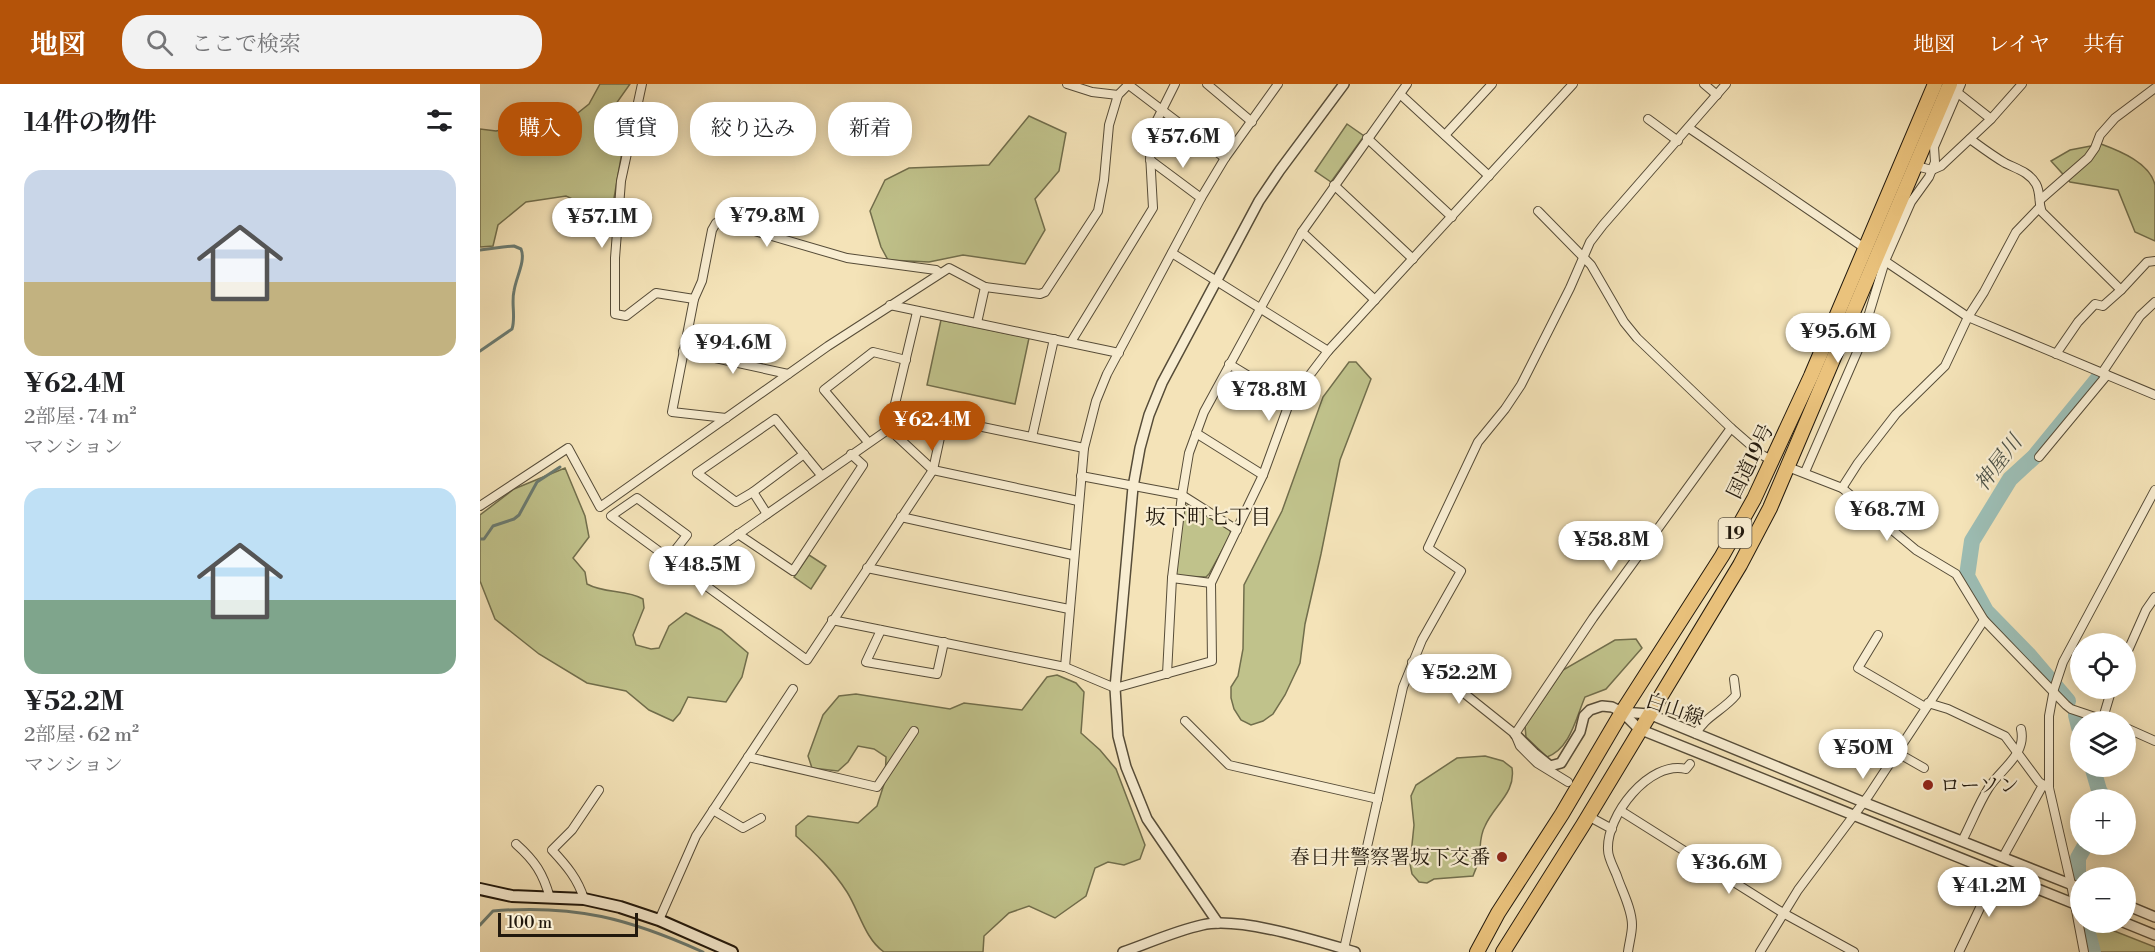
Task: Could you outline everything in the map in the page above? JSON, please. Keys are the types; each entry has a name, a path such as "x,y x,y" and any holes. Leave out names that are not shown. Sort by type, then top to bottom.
{"highway":[{"name":"国道19号","path":"1503,952 1740,565 1770,508 1850,322 1876,255 1935,84"},
{"name":"国道19号","path":"1476,952 1622,712 1722,556 1773,460 1834,306 1876,255 1954,89"}],"main road":[{"path":"480,889 512,896 584,899 620,907 658,920 732,952"}],"street":[{"path":"642,84 621,182 615,258 615,314 626,316 656,293 694,299"},
{"path":"1067,84 1092,92 1118,95"},
{"path":"480,506 568,448 600,507 788,374 890,305 950,268 985,287 1040,294 1045,292 1098,211 1104,180 1109,125 1118,95 1129,84 1225,158"},
{"path":"1071,342 1153,208 1149,136 1175,84"},
{"path":"1207,84 1252,122"},
{"path":"1065,667 1083,448 1096,401 1107,374 1201,198 1225,158 1278,84"},
{"path":"1218,923 1157,836 1126,767 1118,736 1115,688 1133,487 1140,448 1157,393 1251,216 1280,170 1344,84"},
{"path":"1167,674 1172,578 1182,495 1190,453 1203,412 1302,232 1407,84"},
{"path":"1445,135 1492,84"},
{"path":"832,620 1065,667 1115,688 1212,661 1210,583 1263,475 1290,401 1328,351 1573,84"},
{"path":"1704,84 1717,95"},
{"path":"1344,949 1403,687 1422,640 1461,571 1427,549 1478,442 1521,386 1590,242 1726,84"},
{"path":"1805,472 1858,350 1876,255 1929,177 1935,162 1934,147 1954,89 1961,84"},
{"path":"1916,166 1932,170 1941,166 1991,119 2022,84"},
{"path":"1842,488 1858,463 1896,414 1945,366 1968,317 2016,232 2040,204 2088,158 2100,135 2115,118 2155,88"},
{"path":"1954,89 1991,119"},
{"path":"1400,94 1490,176"},
{"path":"1648,119 1678,141"},
{"path":"1689,128 1968,317 2155,394"},
{"path":"1367,138 1452,217"},
{"path":"1970,138 2004,162 2024,171 2034,181 2038,189 2040,204 2121,290"},
{"path":"1150,160 1201,198"},
{"path":"1334,185 1413,259"},
{"path":"1538,211 1584,257 1624,322 1637,338 1731,428 1762,455 1773,460"},
{"path":"726,418 672,412 694,299 702,281 712,230 716,224 724,222 847,258 936,270 940,273"},
{"path":"1302,232 1376,300"},
{"path":"1172,253 1328,351"},
{"path":"2056,354 2078,322 2095,304 2103,306 2147,262 2155,261"},
{"path":"977,323 985,287"},
{"path":"2039,457 2104,374 2140,316 2155,302"},
{"path":"890,305 1119,353"},
{"path":"687,570 889,429 917,312"},
{"path":"1850,322 1858,350"},
{"path":"1032,437 1054,339"},
{"path":"683,351 788,374"},
{"path":"868,442 824,390 873,352 906,360"},
{"path":"1229,364 1290,401"},
{"path":"804,454 736,502 697,473 775,419 804,454 821,476"},
{"path":"669,558 687,535 637,498 611,516 807,660 933,470 944,419 1083,448"},
{"path":"1515,734 1593,618 1731,428"},
{"path":"889,429 933,470 1078,501"},
{"path":"1196,433 1263,475"},
{"path":"738,534 793,571 862,465 851,454"},
{"path":"1788,467 1842,488 1916,550 1956,574 1984,620 2055,688 2071,709 2077,711"},
{"path":"1081,476 1182,495 1237,530"},
{"path":"2070,867 2046,787 2049,716 2055,688 2078,632 2155,490"},
{"path":"753,492 767,514"},
{"path":"902,517 1073,555"},
{"path":"867,568 1068,609"},
{"path":"1172,578 1210,583"},
{"path":"2136,633 2146,610 2155,597"},
{"path":"1760,952 1783,913 1863,802 1984,620"},
{"path":"880,630 866,662 937,674 944,642"},
{"path":"1878,635 1858,668 1927,705 1948,709 2005,736 2039,782 2046,787"},
{"path":"1412,662 1465,694 1550,766 1561,763 1580,732 1584,716 1590,710 1602,706 1612,707 1622,712"},
{"path":"1696,734 1701,724 1727,706 1736,695 1734,679"},
{"path":"658,920 696,836 793,689"},
{"name":"白山線","path":"1622,712 1649,714 2070,884"},
{"name":"白山線","path":"1622,712 1639,729 2070,902"},
{"path":"1185,721 1229,765 1378,799"},
{"path":"1962,841 1988,788 2018,753 2024,739 2022,729"},
{"path":"748,756 877,787 914,731"},
{"path":"2136,732 2155,741"},
{"path":"1515,734 1520,746 1537,763 1568,782"},
{"path":"1896,752 1924,768"},
{"path":"1628,952 1632,923 1607,850 1612,829 1632,792 1657,772 1671,767 1686,769 1690,764"},
{"path":"2003,857 2046,787"},
{"path":"584,899 580,886 552,850 572,830 600,790"},
{"path":"713,810 743,828 761,818"},
{"path":"1621,811 1783,913 1854,952"},
{"path":"1588,816 1612,829"},
{"path":"516,844 529,855 544,876 550,897"},
{"path":"1959,952 1997,872"},
{"path":"2136,909 2155,917"},
{"path":"1123,952 1203,925 1218,923 1259,928 1355,952"},
{"path":"2136,927 2155,935"},
{"path":"2082,933 2084,952"}],"green space":[{"path":"600,84 630,84 617,102 594,102 594,156 621,156 613,204 592,208 566,196 526,202 498,225 493,246 480,247 480,129 498,131 498,156 582,156 582,110 589,104"},
{"path":"1029,116 1066,133 1059,171 1035,199 1045,230 1025,264 963,255 929,262 888,260 881,247 870,211 885,180 909,168 989,165"},
{"path":"1347,124 1364,136 1331,182 1315,171"},
{"path":"2101,144 2141,164 2152,177 2155,185 2155,241 2135,232 2118,190 2070,182 2051,161 2070,150"},
{"path":"941,320 1029,338 1015,404 927,385"},
{"path":"1349,362 1356,362 1371,379 1340,460 1305,624 1300,663 1273,714 1251,725 1241,720 1234,709 1231,698 1231,687 1238,676 1243,649 1244,585 1282,511 1323,397"},
{"path":"565,468 585,516 589,537 573,558 585,572 587,584 643,599 644,608 633,635 636,645 651,649 659,648 669,626 686,613 721,630 748,653 742,677 726,702 688,697 673,721 649,710 626,691 587,683 539,654 495,619 480,581 480,515 514,489"},
{"path":"1188,505 1230,530 1231,534 1206,577 1179,576 1175,573 1184,506"},
{"path":"809,555 826,566 811,589 794,577"},
{"path":"1636,639 1642,648 1606,689 1585,697 1567,740 1555,753 1547,757 1526,737 1525,726 1563,670 1615,640"},
{"path":"1057,675 1076,683 1084,692 1081,733 1116,769 1145,845 1140,859 1124,865 1108,862 1095,868 1086,896 1055,918 1029,906 1009,913 984,936 983,952 884,952 872,940 836,876 796,836 796,826 808,816 858,823 877,806 885,781 886,757 874,749 858,746 848,762 838,771 812,768 808,756 823,715 839,696 856,694 950,709 964,703 1022,710 1047,677"},
{"path":"1485,756 1503,761 1512,768 1512,777 1508,792 1483,830 1479,860 1473,876 1434,879 1427,883 1419,882 1412,874 1410,864 1414,825 1411,796 1416,785 1457,758"},
{"path":"2090,933 2119,933 2155,947 2155,952 2095,952"}],"waterway":[{"path":"480,250 514,246 521,249 522,254 513,296 512,329 480,351"},
{"name":"神屋川","path":"2068,701 2028,654 1986,611 1967,576 1972,541 2010,479 2034,457 2100,376"},
{"path":"480,539 484,539 493,526 519,515 537,482 560,467"},
{"name":"神屋川","path":"2095,777 2099,789"},
{"name":"神屋川","path":"2078,867 2080,855"},
{"path":"480,925 493,911 523,909 576,912 626,923 703,952"},
{"name":"神屋川","path":"2088,933 2093,952"}],"place":[{"name":"ローソン","path":"1928,785"},
{"name":"春日井警察署坂下交番","path":"1502,857"}],"district":[{"name":"坂下町七丁目","path":"1208,517"}]}
